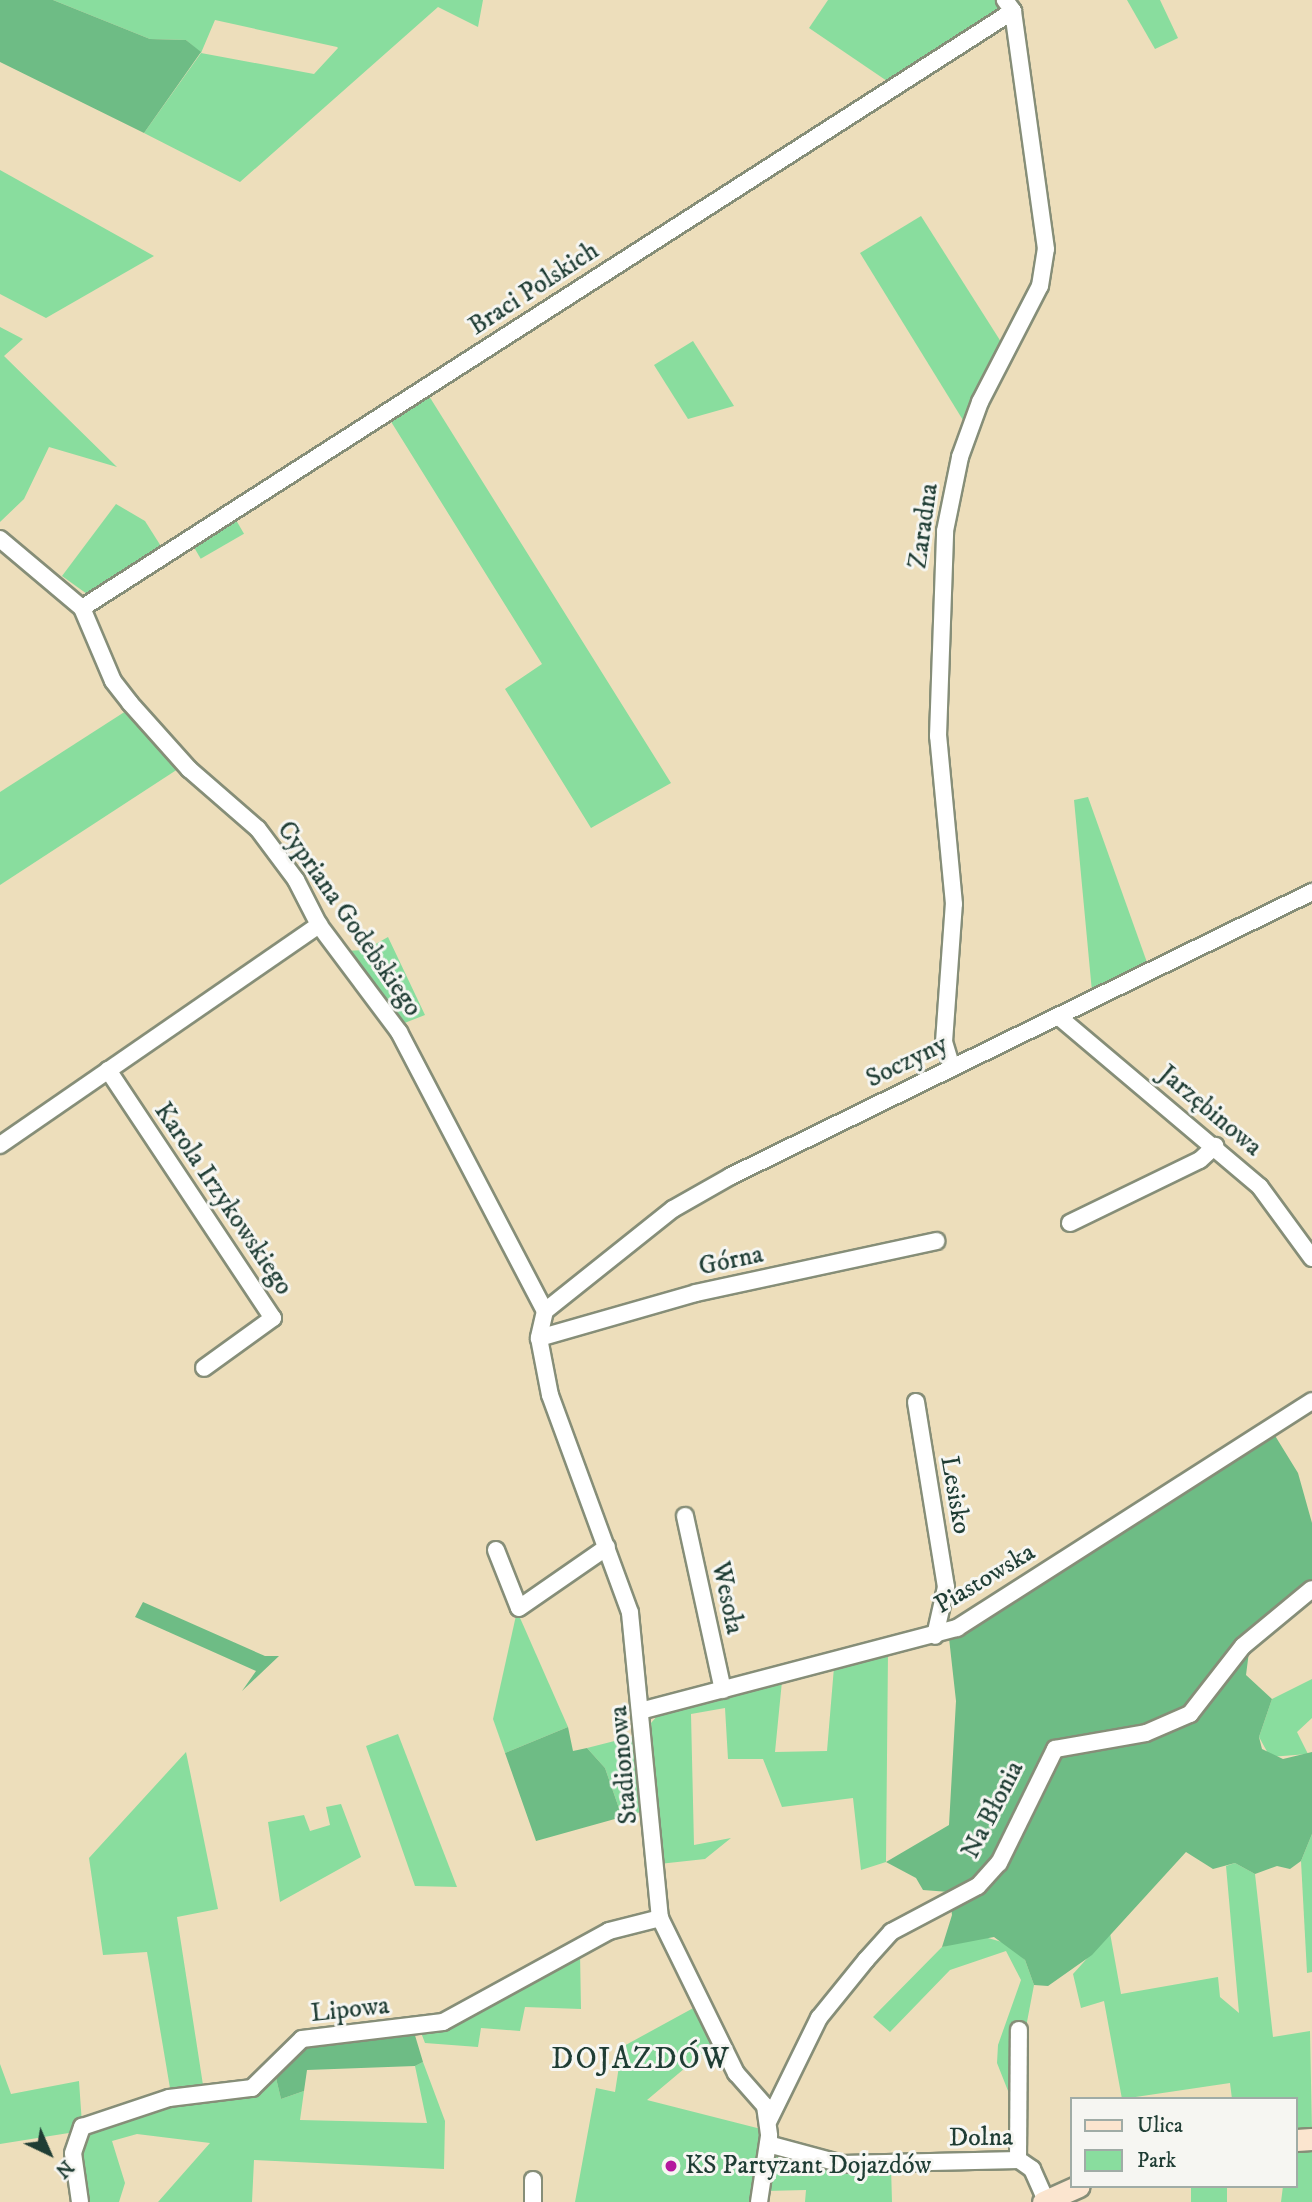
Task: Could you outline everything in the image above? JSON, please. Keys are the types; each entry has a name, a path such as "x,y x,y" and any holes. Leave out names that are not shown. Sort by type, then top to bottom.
{"street":[{"name":"Braci Polskich","path":"82,608 1009,5"},
{"name":"Zaradna","path":"952,1068 944,1042 954,904 938,736 945,531 960,457 980,402 1040,286 1046,249 1009,5"},
{"name":"Cypriana Godebskiego","path":"0,539 82,608 124,696 189,769 258,829 296,880 318,925 399,1032 545,1311"},
{"name":"Soczyny","path":"545,1311 673,1209 952,1068 1312,892"},
{"path":"0,1145 318,925"},
{"name":"Jarzębinowa","path":"1059,1017 1261,1187 1312,1258"},
{"name":"Karola Irzykowskiego","path":"108,1070 273,1318 204,1368"},
{"path":"1070,1223 1199,1160 1215,1146"},
{"name":"Górna","path":"539,1338 696,1293 936,1241"},
{"name":"Stadionowa","path":"545,1311 539,1338 550,1395 630,1613 643,1710 660,1918 736,2073 769,2120"},
{"name":"Piastowska","path":"643,1710 934,1636 1232,1457 1311,1399"},
{"name":"Lesisko","path":"916,1402 946,1587 934,1636"},
{"name":"Wesoła","path":"685,1517 723,1689"},
{"path":"496,1550 519,1608 607,1547"},
{"name":"Na Błonia","path":"769,2120 819,2018 891,1932 978,1886 999,1863 1055,1749 1146,1732 1191,1714 1243,1646 1312,1589"},
{"name":"Lipowa","path":"80,2202 73,2153 82,2127 169,2098 253,2088 302,2039 443,2022 609,1931 660,1918"},
{"path":"1018,2160 1019,2030"},
{"path":"759,2202 769,2120"},
{"name":"Dolna","path":"768,2144 842,2164 1018,2160 1027,2162 1045,2202"},
{"path":"533,2180 533,2202"},
{"path":"1045,2202 1075,2188"}],"green space":[{"path":"0,0 53,0 150,39 186,40 201,52 144,133 0,62"},
{"path":"53,0 483,0 478,27 438,7 240,182 144,133 201,53 186,40 150,39","holes":["215,20 337,47 338,48 314,74 201,53"]},
{"path":"828,0 1001,0 1002,9 887,81 809,28"},
{"path":"1127,0 1160,0 1178,38 1155,49"},
{"path":"0,170 154,256 46,318 0,294"},
{"path":"921,216 1003,345 966,425 860,253"},
{"path":"0,327 23,339 4,356 117,467 49,447 24,499 0,522"},
{"path":"693,341 734,406 688,419 654,365"},
{"path":"429,396 671,783 591,828 505,689 542,664 390,420"},
{"path":"116,504 145,521 164,551 87,594 62,576"},
{"path":"236,520 244,534 201,559 193,545"},
{"path":"126,711 178,769 0,885 0,792"},
{"path":"1088,797 1149,968 1092,992 1074,800"},
{"path":"388,937 425,1015 402,1024 344,951 365,950"},
{"path":"1274,1434 1298,1473 1312,1523 1312,1586 1251,1636 1246,1675 1272,1699 1259,1737 1262,1749 1283,1759 1312,1752 1312,1834 1301,1861 1290,1869 1277,1866 1255,1874 1235,1863 1213,1869 1186,1852 1092,1955 1048,1986 1034,1985 1025,1960 994,1937 942,1947 952,1915 949,1892 923,1890 916,1878 886,1862 949,1825 956,1701 949,1638"},
{"path":"143,1602 265,1656 279,1656 242,1691 256,1671 135,1617"},
{"path":"517,1611 568,1727 505,1753 493,1719"},
{"path":"888,1653 886,1862 861,1870 853,1798 782,1807 763,1759 728,1759 725,1708 691,1714 694,1845 731,1838 705,1859 659,1864 651,1723 664,1708 782,1681 775,1752 827,1751 834,1667"},
{"path":"1312,1679 1312,1718 1297,1732 1308,1754 1270,1757 1259,1737 1272,1699"},
{"path":"568,1727 573,1751 587,1748 605,1768 622,1817 536,1841 505,1753"},
{"path":"398,1734 457,1887 415,1886 366,1746"},
{"path":"642,1734 653,1809 622,1817 605,1768 587,1748"},
{"path":"186,1752 218,1909 177,1917 203,2085 171,2094 147,1952 103,1955 89,1858"},
{"path":"341,1804 361,1857 280,1902 268,1822 304,1815 310,1831 330,1825 326,1807"},
{"path":"1312,1834 1312,1972 1307,1973 1301,1861"},
{"path":"1235,1863 1255,1874 1273,2037 1310,2031 1312,2132 1298,2134 1298,2097 1232,2097 1230,2083 1122,2097 1104,2001 1081,2008 1073,1974 1110,1933 1121,1994 1218,1977 1220,1997 1239,2013 1226,1866"},
{"path":"981,1936 1009,1944 1025,1960 1034,1985 1012,2101 997,2063 998,2045 1021,1980 1006,1951 950,1970 890,2032 873,2017 942,1947"},
{"path":"580,1952 581,2009 525,2007 520,2031 481,2028 478,2047 425,2043 420,2030"},
{"name":"KS Partyzant Dojazdów","path":"697,2006 716,2042 647,2100 765,2130 755,2202 575,2202 596,2088 615,2092 622,2047"},
{"path":"414,2032 423,2062 415,2066 307,2070 304,2091 281,2099 276,2078 297,2046"},
{"path":"423,2062 445,2121 444,2169 254,2160 252,2202 158,2202 210,2143 137,2134 112,2141 125,2183 119,2202 83,2202 76,2152 85,2130 170,2101 240,2095 276,2078 281,2099 304,2091 300,2120 427,2123 415,2066"},
{"path":"0,2064 11,2094 79,2081 82,2124 75,2132 0,2144"},
{"path":"1312,2145 1312,2202 1281,2202 1283,2188 1298,2188 1298,2146"},
{"path":"772,2148 891,2167 892,2202 805,2202 806,2190 765,2191"},
{"path":"1191,2188 1227,2188 1227,2202 1191,2202"}],"place":[{"name":"KS Partyzant Dojazdów","path":"671,2166"}],"district":[{"name":"DOJAZDÓW","path":"641,2060"}]}
